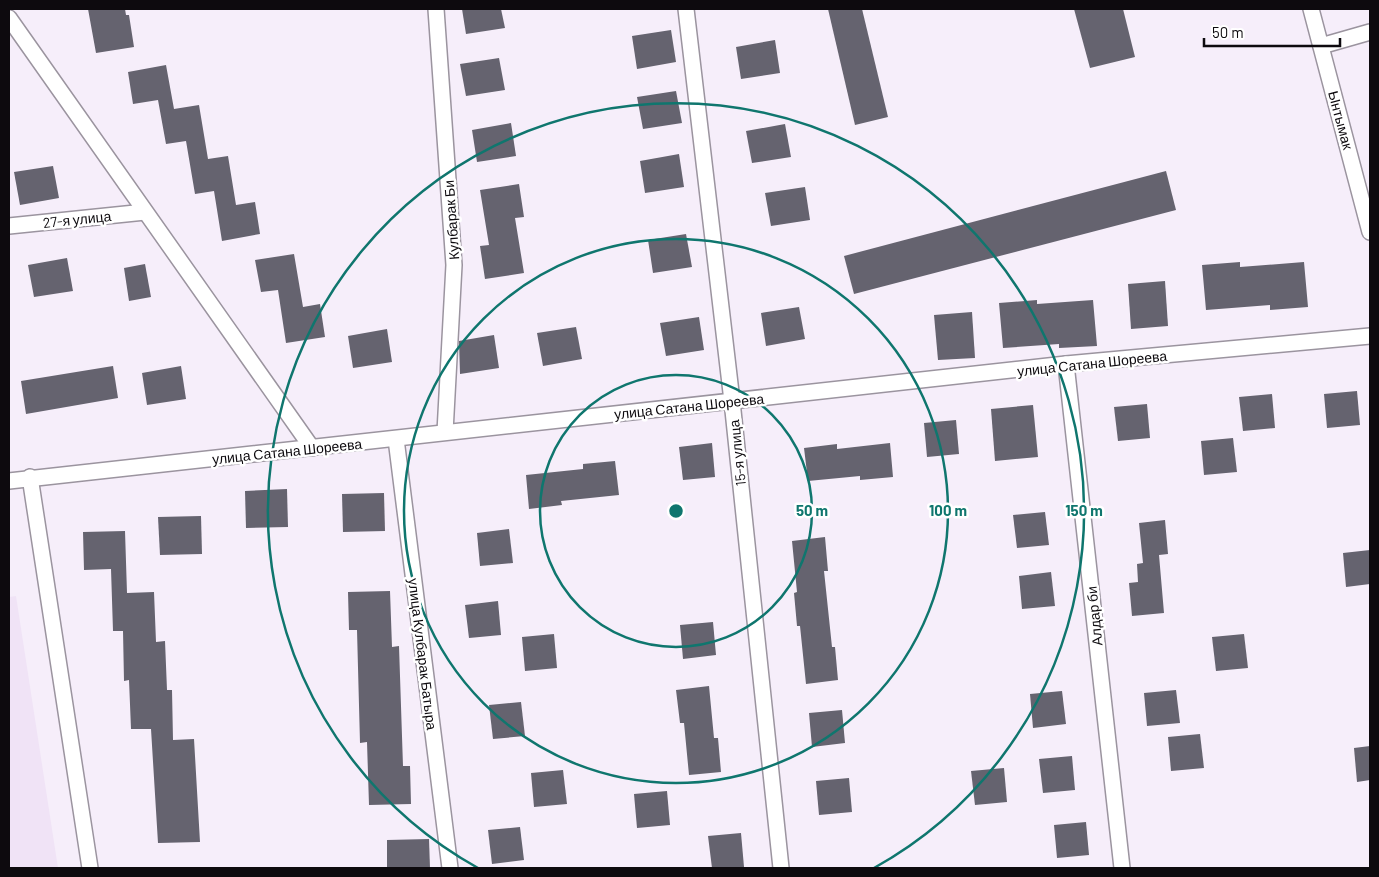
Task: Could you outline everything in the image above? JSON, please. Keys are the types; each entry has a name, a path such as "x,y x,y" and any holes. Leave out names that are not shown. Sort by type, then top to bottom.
{"street":[{"path":"17,9 9,19 312,448"},
{"name":"Кулбарак Би","path":"436,9 454,265 445,432"},
{"name":"15-я улица","path":"686,9 732,401 781,868"},
{"name":"Ынтымак","path":"1311,9 1370,232"},
{"path":"1321,46 1370,32"},
{"name":"27-я улица","path":"9,226 146,212"},
{"name":"улица Сатана Шореева","path":"9,481 30,477 396,439 445,432 1066,364 1370,336"},
{"name":"Алдар би","path":"1066,364 1122,868"},
{"name":"улица Кулбарак Батыра","path":"396,439 450,868"},
{"path":"30,477 90,868"}],"shaded area":[{"path":"16,596 58,868 9,868 9,597"}],"building":[{"path":"88,9 125,9 126,15 129,15 134,47 96,53"},
{"path":"462,9 501,9 505,28 466,34"},
{"path":"828,9 862,9 888,117 855,125"},
{"path":"1074,9 1123,9 1135,57 1090,68"},
{"path":"671,30 676,62 637,69 632,36"},
{"path":"775,40 780,73 741,79 736,47"},
{"path":"499,58 505,90 466,96 460,64"},
{"path":"166,65 174,109 199,105 208,159 228,156 236,205 255,202 260,234 222,241 214,191 195,194 186,141 166,144 158,100 133,104 128,72"},
{"path":"676,91 682,123 643,129 637,97"},
{"path":"511,123 516,156 477,162 472,130"},
{"path":"785,124 791,157 752,163 746,131"},
{"path":"679,154 684,187 645,193 640,161"},
{"path":"53,166 59,198 20,205 14,172"},
{"path":"1166,171 1176,210 854,294 844,256"},
{"path":"519,184 524,217 515,218 524,273 485,279 480,246 489,245 480,190"},
{"path":"805,187 810,220 771,226 765,193"},
{"path":"686,234 692,267 653,273 648,240"},
{"path":"294,254 303,307 320,304 325,337 286,343 278,290 261,292 255,260"},
{"path":"67,258 73,291 34,297 28,265"},
{"path":"1240,262 1240,267 1304,262 1308,307 1270,310 1270,305 1206,310 1202,265"},
{"path":"145,264 151,297 129,301 124,268"},
{"path":"1165,281 1168,326 1131,329 1128,284"},
{"path":"1037,300 1037,304 1093,300 1097,346 1059,348 1059,344 1003,348 999,303"},
{"path":"799,307 805,339 766,346 761,313"},
{"path":"972,312 975,358 938,360 934,315"},
{"path":"699,317 704,350 666,356 660,323"},
{"path":"576,327 582,359 543,366 537,333"},
{"path":"387,329 392,362 353,368 348,336"},
{"path":"494,335 499,368 460,374 459,341"},
{"path":"113,366 118,398 26,414 21,381"},
{"path":"181,366 186,399 147,405 142,373"},
{"path":"1357,391 1360,425 1327,428 1324,394"},
{"path":"1272,394 1275,428 1243,431 1239,397"},
{"path":"1147,404 1150,438 1118,441 1114,407"},
{"path":"1033,405 1038,457 995,461 991,409"},
{"path":"956,420 959,454 927,457 924,423"},
{"path":"1233,438 1237,472 1204,475 1201,441"},
{"path":"712,443 715,477 683,480 679,447"},
{"path":"890,443 893,477 860,480 860,476 808,481 804,448 837,444 837,449"},
{"path":"615,461 619,495 561,501 562,505 529,509 526,475 583,469 583,464"},
{"path":"287,489 288,527 246,528 245,491"},
{"path":"384,493 385,531 343,532 342,494"},
{"path":"1045,512 1049,545 1017,548 1013,515"},
{"path":"201,516 202,554 160,555 158,517"},
{"path":"1165,520 1168,554 1159,555 1164,613 1132,616 1129,583 1138,582 1137,564 1143,563 1139,523"},
{"path":"509,529 513,563 480,566 477,533"},
{"path":"125,531 127,593 154,592 156,642 165,641 167,690 172,690 173,740 194,739 200,842 158,843 151,729 131,729 129,680 124,681 123,631 113,631 111,569 84,570 83,532"},
{"path":"825,537 828,571 824,571 832,647 835,647 838,680 806,684 800,626 797,626 794,593 797,592 792,541"},
{"path":"1370,550 1370,584 1346,587 1343,553"},
{"path":"1051,572 1055,606 1022,609 1019,576"},
{"path":"390,591 392,647 399,646 403,766 410,766 411,804 369,805 367,742 360,743 357,630 349,630 348,592"},
{"path":"498,601 501,635 469,638 465,605"},
{"path":"713,622 716,655 683,659 680,625"},
{"path":"554,634 557,668 525,671 522,637"},
{"path":"1244,634 1248,668 1216,671 1212,637"},
{"path":"709,686 714,738 718,738 721,772 689,775 684,723 680,723 676,690"},
{"path":"1176,690 1180,723 1147,726 1144,693"},
{"path":"1062,691 1066,724 1033,728 1030,694"},
{"path":"521,702 525,736 493,739 489,705"},
{"path":"842,710 845,743 812,747 809,713"},
{"path":"1200,734 1204,768 1171,771 1168,737"},
{"path":"1370,746 1370,780 1357,782 1354,748"},
{"path":"1072,756 1075,790 1043,793 1039,759"},
{"path":"1004,768 1007,802 975,805 971,771"},
{"path":"563,770 567,804 534,807 531,773"},
{"path":"849,778 852,812 819,815 816,781"},
{"path":"667,791 670,825 637,828 634,794"},
{"path":"1086,822 1089,855 1057,858 1054,825"},
{"path":"520,827 524,860 492,864 488,830"},
{"path":"741,833 744,867 712,868 708,836"},
{"path":"429,839 430,868 387,868 387,840"}]}
